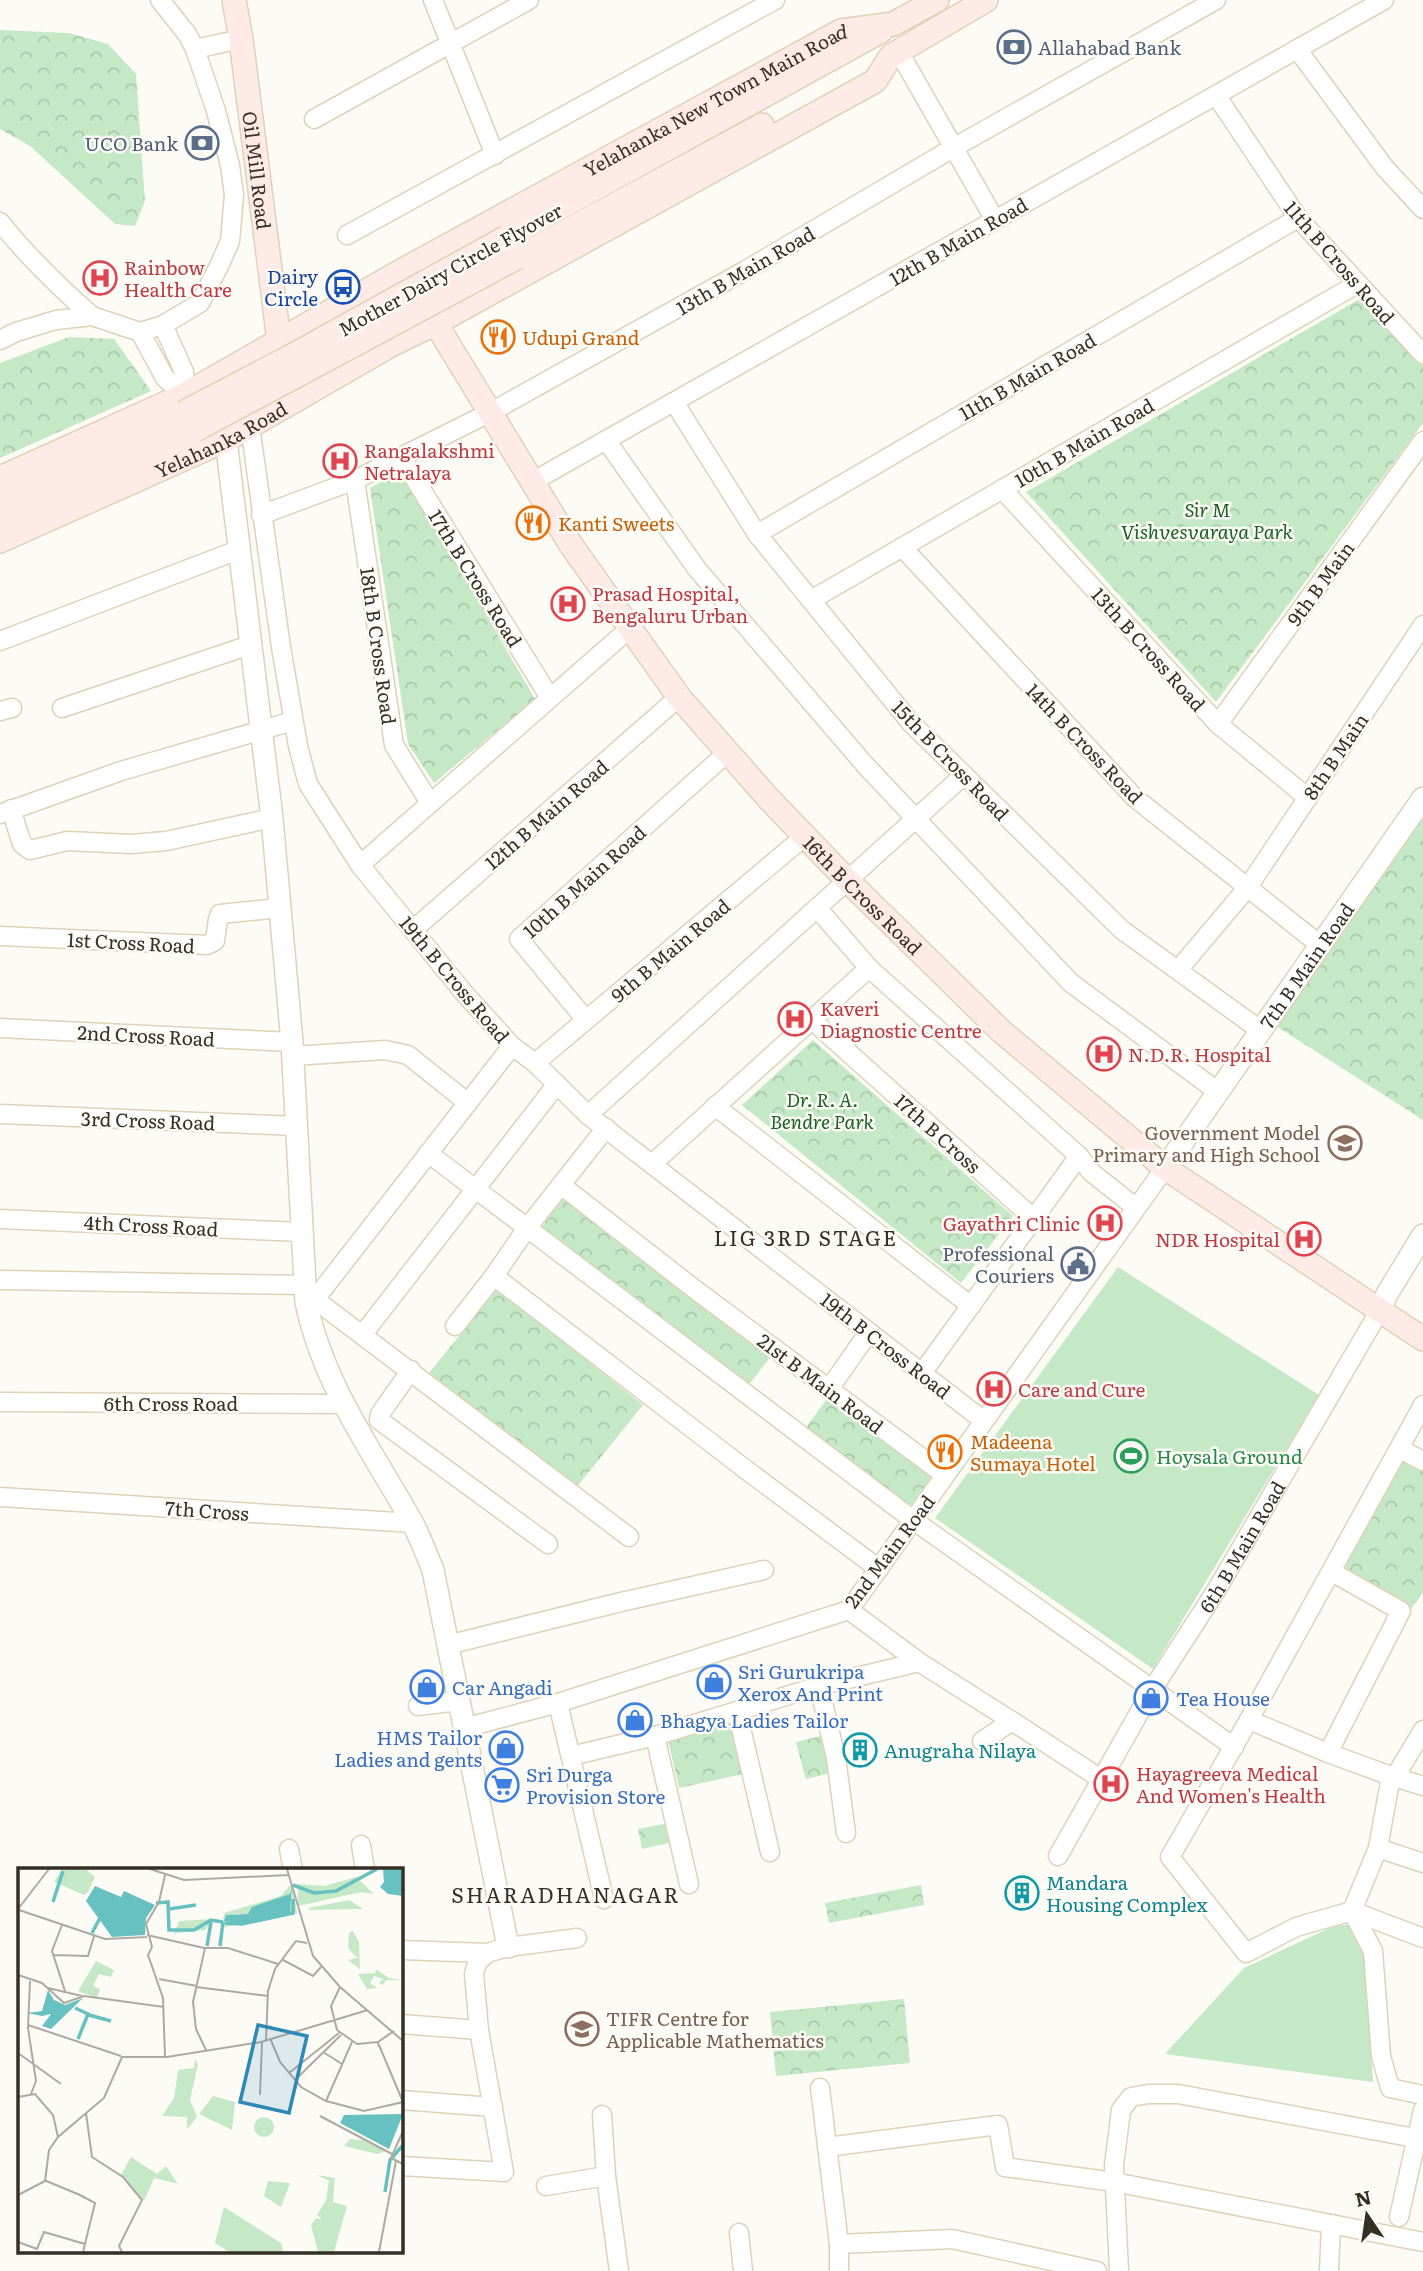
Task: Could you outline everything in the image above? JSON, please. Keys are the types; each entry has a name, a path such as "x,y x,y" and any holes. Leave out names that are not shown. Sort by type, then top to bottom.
{"main road":[{"name":"Oil Mill Road","path":"234,0 279,341 306,394"},
{"name":"Yelahanka New Town Main Road","path":"279,341 403,270 841,31 892,24 937,0"},
{"path":"436,323 875,81 895,54 986,0"},
{"name":"Mother Dairy Circle Flyover","path":"513,247 892,24"},
{"name":"Mother Dairy Circle Flyover","path":"0,519 187,413 895,54"},
{"name":"16th B Cross Road","path":"403,270 570,545 629,629 679,697 805,836 1002,1032 1165,1168 1423,1339"},
{"name":"Yelahanka Road","path":"0,541 226,440 391,345 436,323"},
{"path":"0,478 187,413 279,341"},
{"name":"Mother Dairy Circle Flyover","path":"0,496 187,413"}],"street":[{"path":"0,222 20,247 92,316 139,332 163,325 200,303 230,241 234,195 230,165 216,111 195,49 187,34 160,0"},
{"path":"433,0 495,155"},
{"path":"314,119 529,0"},
{"path":"347,235 775,0"},
{"name":"13th B Main Road","path":"261,515 355,480 491,412 746,271 953,149 1216,0"},
{"name":"12th B Main Road","path":"532,482 1384,0"},
{"path":"195,49 241,39"},
{"path":"1297,49 1385,168 1423,209"},
{"path":"895,54 995,220"},
{"name":"11th B Cross Road","path":"1216,95 1298,218 1423,354"},
{"name":"11th B Main Road","path":"757,534 1298,218"},
{"name":"10th B Main Road","path":"811,600 1357,284"},
{"path":"0,340 16,332 57,320 92,316"},
{"path":"163,325 184,372 187,413"},
{"path":"139,332 187,413 226,440 272,818 293,1049 302,1232 313,1329 342,1404 413,1523 433,1570 508,1947"},
{"name":"15th B Cross Road","path":"674,402 757,534 911,723 1122,930 1260,1030"},
{"name":"19th B Cross Road","path":"250,426 293,720 308,784 360,865 464,993 512,1046 535,1063 588,1115 984,1421"},
{"path":"606,440 696,569 866,766 1071,983 1217,1091"},
{"name":"9th B Main","path":"1218,724 1423,441"},
{"name":"17th B Cross Road","path":"402,458 550,698"},
{"name":"18th B Cross Road","path":"355,480 394,746 430,803"},
{"name":"13th B Cross Road","path":"1002,489 1218,724 1308,797"},
{"name":"14th B Cross Road","path":"902,547 1135,798 1320,945"},
{"path":"0,641 238,550"},
{"path":"360,865 629,629"},
{"name":"8th B Main","path":"1178,970 1248,887 1420,636"},
{"path":"62,708 250,645"},
{"name":"12th B Main Road","path":"413,930 679,697"},
{"path":"272,818 166,841 131,844 67,841 30,849 22,844 6,811 111,774 293,720"},
{"name":"10th B Main Road","path":"586,1020 519,939 728,752"},
{"path":"588,1115 964,775"},
{"name":"7th B Main Road","path":"1165,1168 1423,797"},
{"name":"9th B Main Road","path":"535,1063 805,836"},
{"name":"1st Cross Road","path":"0,936 207,945 215,941 220,914 280,908"},
{"path":"817,908 869,968 1079,1156 1091,1172 1135,1207"},
{"path":"652,1164 869,968"},
{"name":"17th B Cross","path":"810,1019 1034,1219"},
{"name":"2nd Cross Road","path":"0,1028 293,1049 385,1050 408,1055 468,1103"},
{"path":"309,1292 428,1153 512,1046"},
{"path":"363,1334 557,1084"},
{"path":"715,1106 971,1306"},
{"name":"3rd Cross Road","path":"0,1114 297,1126"},
{"path":"455,1326 527,1228 606,1128"},
{"path":"428,1153 913,1520 1234,1747"},
{"path":"922,1373 1079,1156"},
{"name":"2nd Main Road","path":"464,1728 558,1703 849,1610 1165,1168"},
{"name":"21st B Main Road","path":"561,1185 697,1291 945,1475"},
{"name":"4th Cross Road","path":"0,1219 302,1232"},
{"name":"6th B Main Road","path":"1058,1856 1152,1690 1217,1588 1423,1236"},
{"path":"494,1276 879,1569"},
{"path":"0,1280 309,1292 629,1538"},
{"path":"829,1389 869,1332"},
{"path":"411,1370 380,1414 379,1420 548,1544"},
{"name":"6th Cross Road","path":"0,1402 342,1404"},
{"path":"1423,1405 1332,1572 1170,1857 1246,1953 1296,1927 1352,1911 1423,1938"},
{"path":"1400,1449 1423,1461"},
{"name":"7th Cross","path":"0,1497 413,1523"},
{"path":"447,1645 764,1570"},
{"path":"1328,1753 1401,1611 1332,1572"},
{"path":"849,1610 919,1661 1101,1779"},
{"path":"571,1756 655,1736 818,1686 919,1661"},
{"path":"818,1686 836,1758 846,1833"},
{"path":"418,1706 458,1701"},
{"path":"558,1703 604,1899"},
{"path":"737,1712 770,1852"},
{"path":"982,1741 1012,1721"},
{"path":"1246,1725 1423,1786"},
{"path":"1352,1911 1378,1848 1393,1776 1423,1730"},
{"path":"655,1736 689,1884"},
{"path":"361,1844 365,1868"},
{"path":"1378,1848 1423,1863"},
{"path":"289,1849 293,1868"},
{"path":"1352,1911 1374,1951 1381,2056 1390,2088 1423,2095"},
{"path":"402,1950 487,1953 508,1947 577,1938"},
{"path":"402,2166 504,2172 479,2030 474,1974 477,1964 487,1953"},
{"path":"402,2024 479,2030"},
{"path":"820,2088 839,2244 839,2271"},
{"path":"1119,2271 1114,2182 1121,2110 1131,2097 1178,2094 1415,2138"},
{"path":"402,2100 493,2107"},
{"path":"1399,2217 1415,2179 1415,2138 1423,2110"},
{"path":"602,2115 606,2176 619,2271"},
{"path":"827,2147 998,2125 1005,2167 1114,2182 1423,2242"},
{"path":"546,2186 606,2176"},
{"path":"1329,2271 1331,2224"},
{"path":"739,2232 743,2271"},
{"path":"839,2244 952,2239 1097,2271"}],"green space":[{"path":"0,30 69,33 108,44 136,74 145,201 135,226 115,224 30,146 0,129"},
{"name":"Sir M Vishvesvaraya Park","path":"1363,297 1423,365 1423,423 1216,702 1026,492"},
{"path":"69,337 114,339 151,391 0,458 0,363"},
{"path":"402,470 535,699 434,783 408,744 370,488"},
{"path":"1423,819 1423,1120 1276,1026"},
{"name":"Dr. R. A. Bendre Park","path":"813,1040 1013,1216 961,1283 742,1105"},
{"path":"565,1194 772,1355 747,1387 540,1230"},
{"name":"Hoysala Ground","path":"1118,1267 1319,1395 1153,1669 935,1518"},
{"path":"497,1289 643,1405 575,1489 429,1373"},
{"path":"829,1396 934,1474 910,1506 805,1429"},
{"path":"1403,1461 1423,1470 1423,1593 1411,1609 1345,1567"},
{"path":"730,1719 743,1774 679,1788 668,1740"},
{"path":"825,1735 834,1772 807,1779 796,1742"},
{"path":"669,1823 673,1842 642,1849 638,1829"},
{"path":"921,1885 924,1905 829,1923 825,1903"},
{"path":"1353,1924 1365,1953 1373,2082 1165,2054 1244,1968 1334,1926"},
{"path":"904,1999 910,2063 776,2076 770,2012"}],"place":[{"name":"Allahabad Bank","path":"1014,47"},
{"name":"UCO Bank","path":"202,143"},
{"name":"Rainbow Health Care","path":"100,278"},
{"name":"Dairy Circle","path":"343,287"},
{"name":"Udupi Grand","path":"498,337"},
{"name":"Rangalakshmi Netralaya","path":"340,461"},
{"name":"Kanti Sweets","path":"533,523"},
{"name":"Prasad Hospital, Bengaluru Urban","path":"568,604"},
{"name":"Kaveri Diagnostic Centre","path":"795,1019"},
{"name":"N.D.R. Hospital","path":"1104,1054"},
{"name":"Government Model Primary and High School","path":"1345,1143"},
{"name":"Gayathri Clinic","path":"1105,1223"},
{"name":"NDR Hospital","path":"1304,1239"},
{"name":"Professional Couriers","path":"1078,1264"},
{"name":"Care and Cure","path":"994,1389"},
{"name":"Madeena Sumaya Hotel","path":"945,1452"},
{"name":"Hoysala Ground","path":"1131,1456"},
{"name":"Sri Gurukripa Xerox And Print","path":"714,1682"},
{"name":"Car Angadi","path":"427,1687"},
{"name":"Tea House","path":"1151,1698"},
{"name":"Bhagya Ladies Tailor","path":"635,1720"},
{"name":"HMS Tailor Ladies and gents","path":"506,1748"},
{"name":"Anugraha Nilaya","path":"860,1750"},
{"name":"Hayagreeva Medical And Women's Health","path":"1111,1784"},
{"name":"Sri Durga Provision Store","path":"502,1785"},
{"name":"Mandara Housing Complex","path":"1022,1893"},
{"name":"TIFR Centre for Applicable Mathematics","path":"582,2029"}],"district":[{"name":"LIG 3RD STAGE","path":"806,1236"},
{"name":"SHARADHANAGAR","path":"566,1893"}]}
